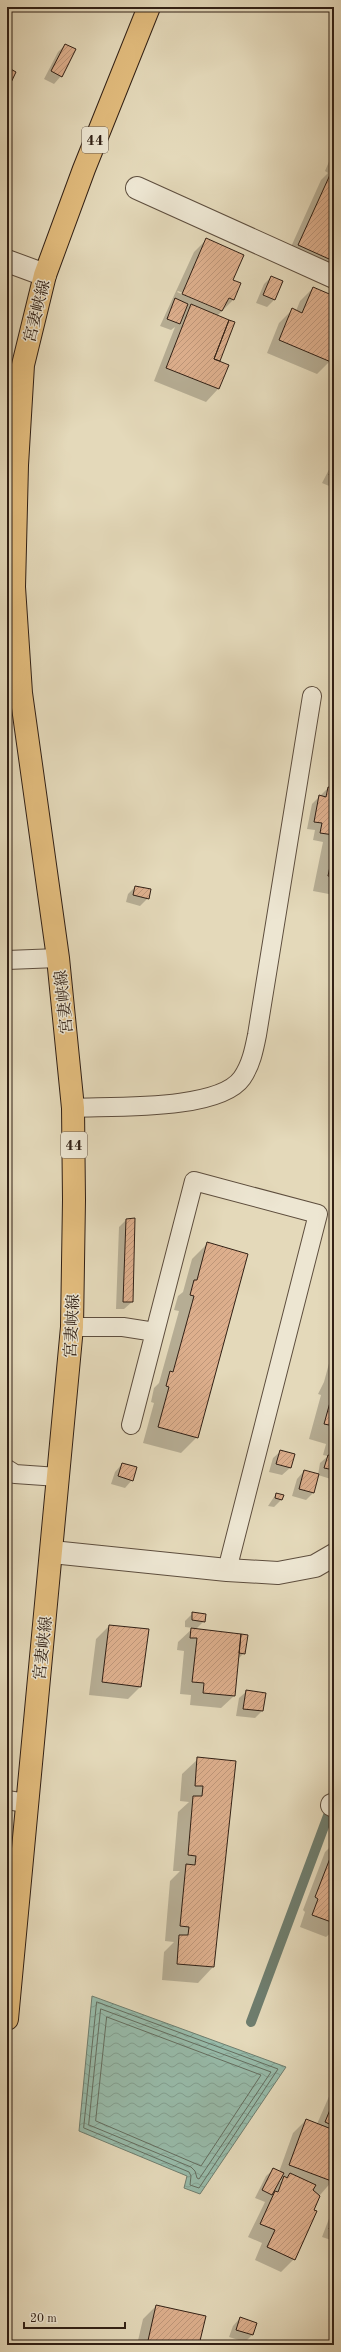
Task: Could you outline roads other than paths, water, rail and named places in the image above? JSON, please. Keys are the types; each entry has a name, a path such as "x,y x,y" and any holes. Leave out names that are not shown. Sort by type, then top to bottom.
{"main road":[{"name":"宮妻峡線","path":"7,2019 17,1801 52,1552 72,1327 74,1200 73,1108 58,958 21,693 14,587 17,465 23,365 45,275 84,169 149,7"}],"street":[{"path":"137,188 334,277"},
{"path":"7,261 45,275"},
{"path":"52,1552 227,1570 278,1573 315,1566 334,1555"}],"lane":[{"path":"73,1108 182,1103 209,1099 241,1080 251,1061 257,1035 312,696"},
{"path":"7,960 58,958"},
{"path":"131,1425 194,1181 318,1214 227,1570"},
{"path":"72,1327 123,1327 155,1332"},
{"path":"7,1469 15,1474 58,1477"}],"water":[{"path":"92,1996 286,2067 200,2194 184,2188 187,2176 79,2131"}],"waterway":[{"path":"251,2022 332,1805"}]}
